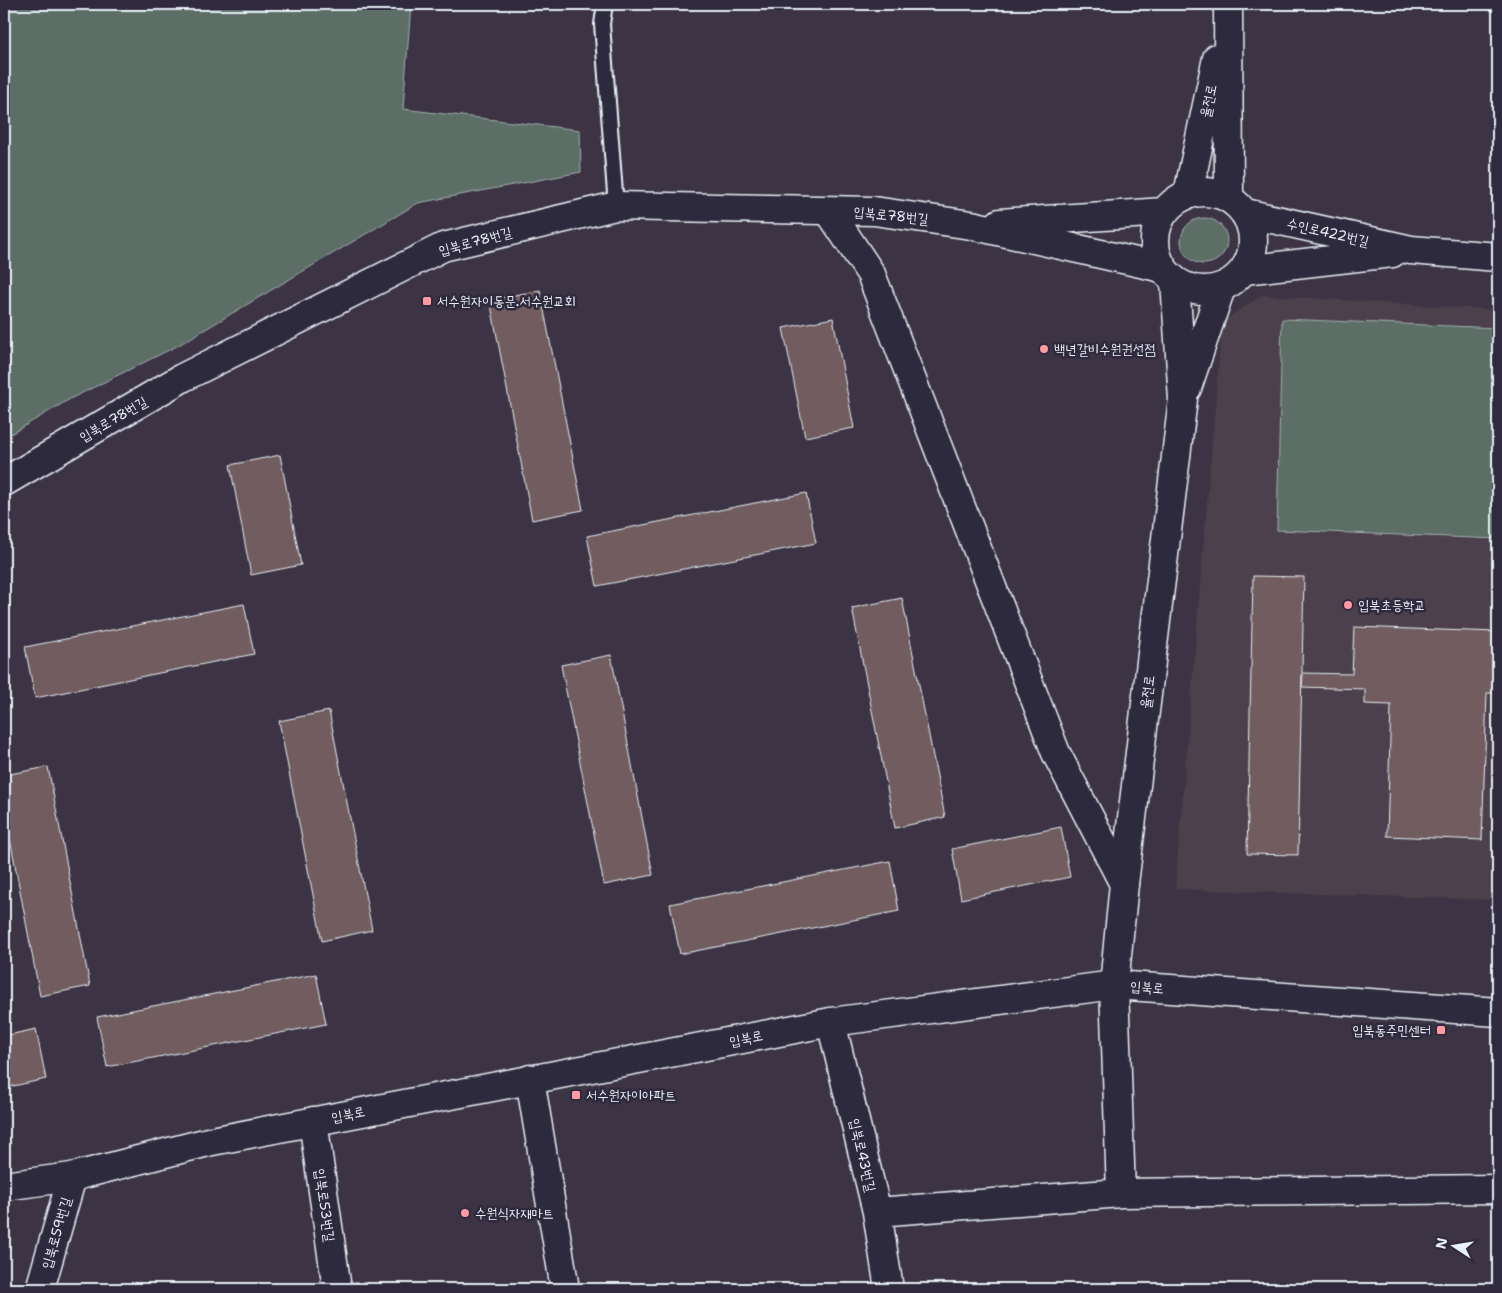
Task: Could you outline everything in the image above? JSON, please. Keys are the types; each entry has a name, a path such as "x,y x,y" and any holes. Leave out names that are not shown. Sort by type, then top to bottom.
{"street":[{"name":"율전로","path":"1188,194 1228,6"},
{"name":"율전로","path":"1228,6 1237,206"},
{"path":"971,225 1169,275 1197,290 1221,288 1244,270 1252,252 1253,232 1237,206 1209,192 1188,194 1164,212 1156,230 1156,250 1169,275"},
{"name":"입북로78번길","path":"4,482 182,378 443,247 616,206 874,211 971,225"},
{"name":"수인로422번길","path":"1237,206 1411,250 1498,257"},
{"path":"829,211 870,274 1056,753 1124,884"},
{"path":"971,225 1164,212"},
{"name":"수인로422번길","path":"1244,270 1411,250"},
{"name":"율전로","path":"1169,275 1183,399"},
{"name":"율전로","path":"1121,1193 1114,985 1124,884 1183,399 1221,288"},
{"name":"입북로","path":"4,1186 72,1177 212,1141 831,1022 1114,985 1498,1012"},
{"name":"입북로43번길","path":"831,1022 877,1212 889,1289"},
{"path":"530,1079 565,1289"},
{"name":"입북로53번길","path":"313,1121 337,1289"},
{"name":"입북로59번길","path":"40,1289 72,1177"},
{"path":"877,1212 1121,1193 1498,1189"}],"lane":[{"path":"605,4 602,24 616,206"}],"shaded area":[{"name":"입북초등학교","path":"1262,295 1498,310 1498,900 1175,889 1222,322"}],"green space":[{"path":"4,4 411,4 403,109 580,130 581,172 418,203 177,346 70,399 4,438"},
{"path":"1200,218 1208,218 1217,222 1223,228 1227,241 1223,254 1217,260 1208,264 1200,264 1191,260 1185,254 1181,245 1181,237 1185,228 1191,222"},
{"path":"1282,319 1498,328 1498,539 1277,530"}],"building":[{"path":"540,290 583,510 532,520 490,300"},
{"path":"833,318 854,428 805,437 783,328"},
{"path":"280,455 301,565 251,575 230,465"},
{"path":"806,493 816,543 597,586 587,536"},
{"path":"1253,576 1304,577 1298,855 1247,854"},
{"path":"902,598 945,817 895,828 852,608"},
{"path":"244,604 254,654 35,698 25,647"},
{"path":"1354,627 1498,632 1498,693 1487,693 1482,840 1387,836 1391,705 1365,704 1365,689 1302,687 1303,673 1352,674"},
{"path":"611,655 653,875 604,885 561,665"},
{"path":"329,711 372,930 322,941 279,721"},
{"path":"48,767 90,986 40,996 4,807 4,775"},
{"path":"1061,827 1070,877 961,899 952,849"},
{"path":"890,861 899,911 680,954 670,904"},
{"path":"316,974 326,1024 107,1067 97,1017"},
{"path":"36,1029 46,1079 4,1088 4,1036"}],"place":[{"name":"서수원자이동문.서수원교회","path":"427,301"},
{"name":"백년갈비수원권선점","path":"1044,349"},
{"name":"입북초등학교","path":"1348,605"},
{"name":"입북동주민센터","path":"1441,1030"},
{"name":"서수원자이아파트","path":"576,1095"},
{"name":"수원식자재마트","path":"465,1213"}]}
